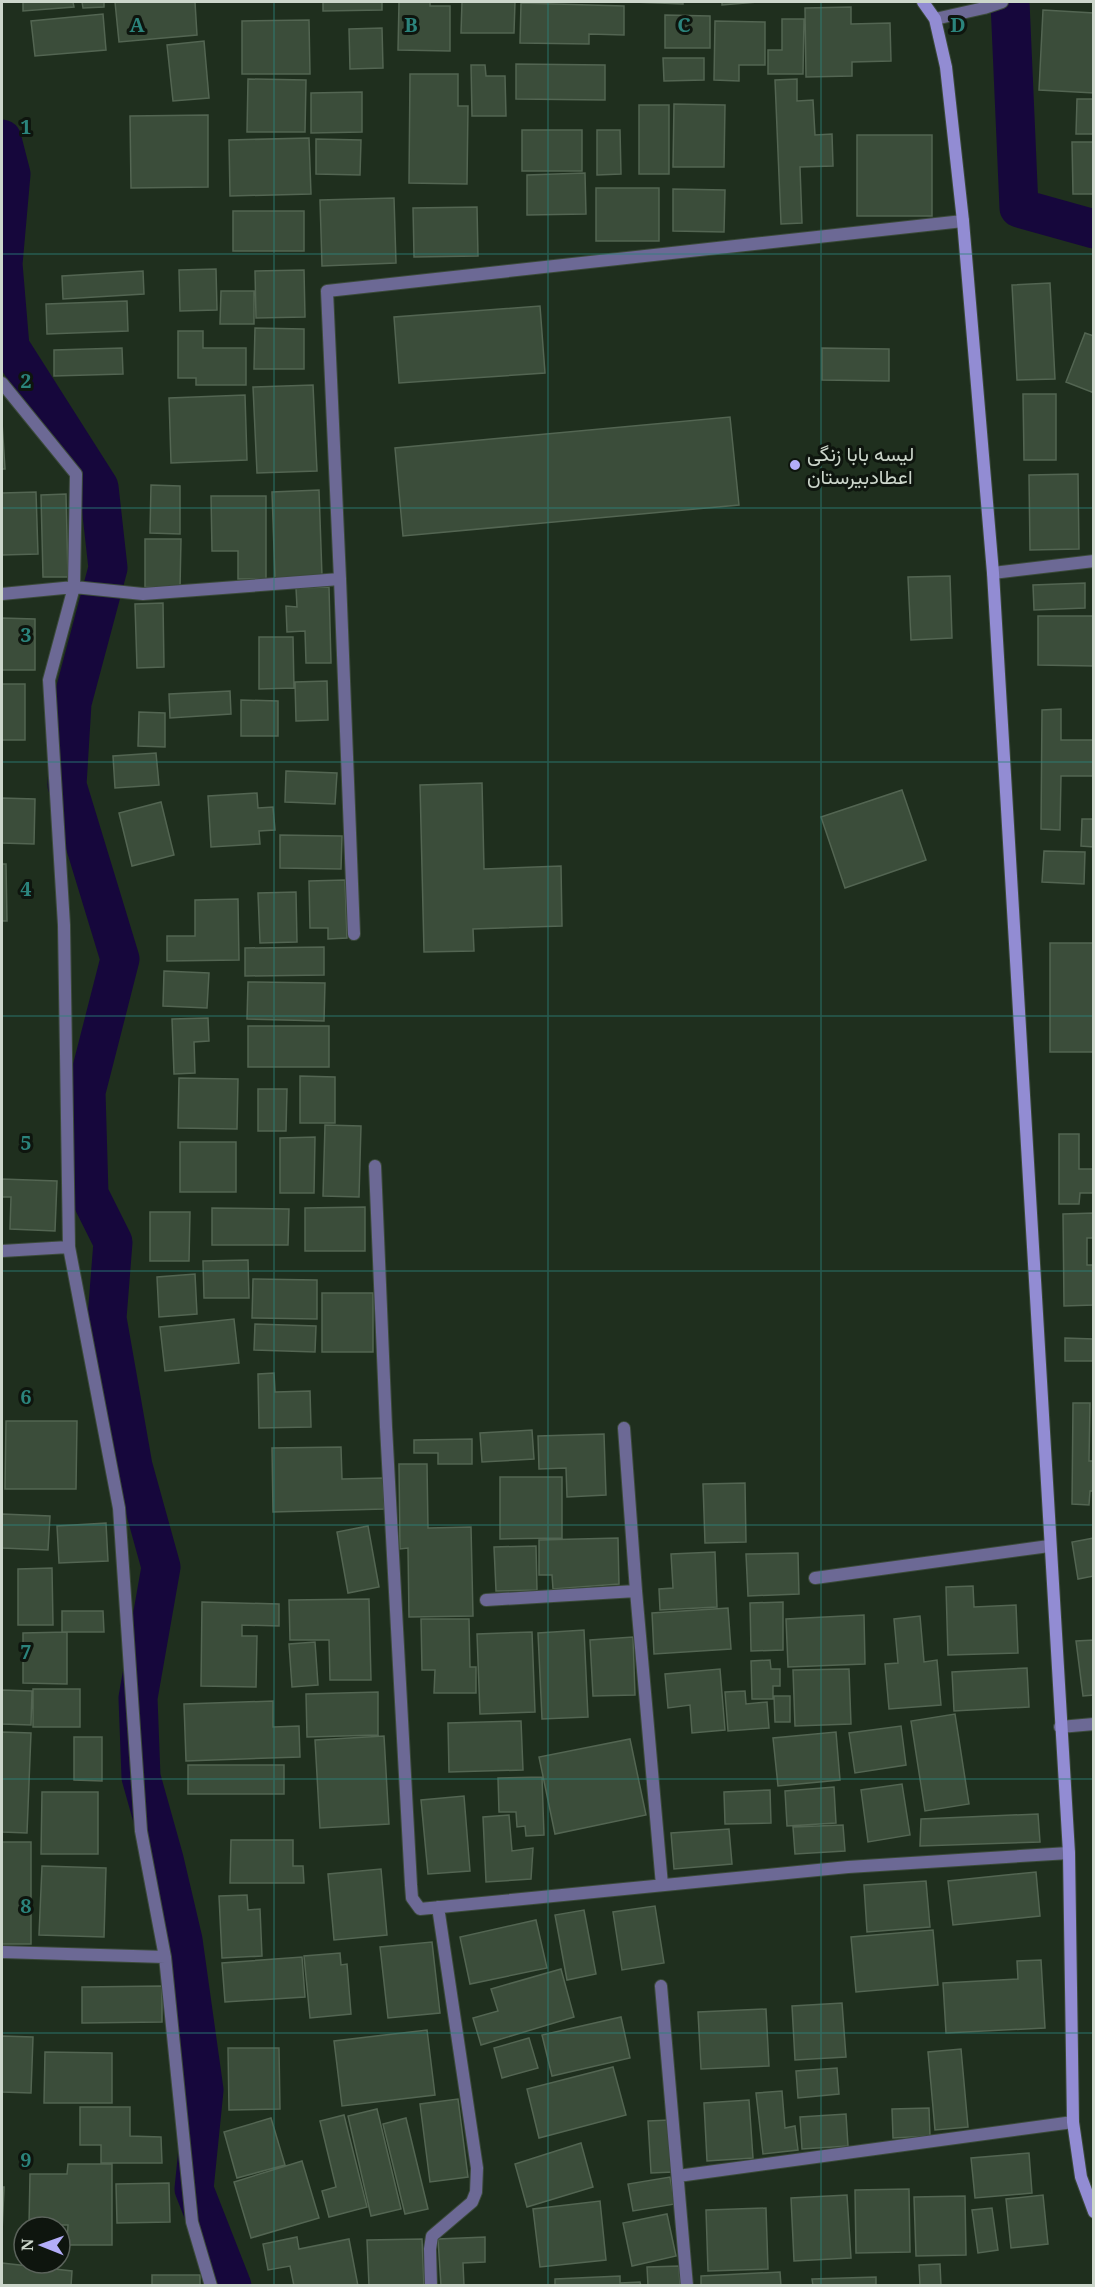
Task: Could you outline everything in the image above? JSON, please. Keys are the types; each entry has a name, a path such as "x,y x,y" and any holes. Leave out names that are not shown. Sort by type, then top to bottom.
{"main road":[{"path":"923,2 935,19 946,67 963,221 993,573 1069,1853 1073,2122 1081,2177 1094,2212"}],"street":[{"path":"935,19 1002,2"},
{"path":"354,934 327,291 963,221"},
{"path":"2,383 76,474 74,588 49,680 64,925 69,1247 119,1508 141,1831 165,1957 192,2222 211,2286"},
{"path":"993,573 1094,561"},
{"path":"2,594 74,588 143,594 340,579"},
{"path":"375,1166 386,1427 411,1885 412,1898 420,1909 848,1866 1069,1853"},
{"path":"2,1251 69,1247"},
{"path":"624,1428 662,1885"},
{"path":"815,1578 1049,1546"},
{"path":"486,1600 636,1591"},
{"path":"1060,1727 1094,1724"},
{"path":"432,2286 430,2249 432,2236 472,2202 476,2192 477,2168 438,1907"},
{"path":"2,1952 165,1957"},
{"path":"662,1986 687,2286"},
{"path":"678,2176 1073,2122"}],"building":[{"path":"23,2 73,2 74,7 23,11"},
{"path":"82,2 104,2 104,7 83,8"},
{"path":"115,2 195,2 197,35 119,42"},
{"path":"323,2 382,2 382,10 323,11"},
{"path":"399,2 430,2 430,6 450,6 450,51 398,50"},
{"path":"462,2 515,2 514,33 461,33"},
{"path":"634,2 683,2 683,4"},
{"path":"722,2 758,2 722,5"},
{"path":"521,3 624,6 624,35 589,34 589,44 520,43"},
{"path":"851,7 851,24 890,23 891,61 852,62 852,76 806,77 805,8"},
{"path":"1043,10 1094,13 1094,93 1039,90"},
{"path":"103,14 106,50 35,56 31,21"},
{"path":"665,15 710,16 710,48 665,48"},
{"path":"782,19 804,19 803,74 768,74 768,50 782,50"},
{"path":"309,20 310,74 242,74 242,21"},
{"path":"715,21 765,22 765,65 739,65 739,81 714,80"},
{"path":"382,28 383,68 350,69 349,29"},
{"path":"204,41 209,98 173,101 167,45"},
{"path":"663,58 704,58 704,80 664,81"},
{"path":"516,64 605,65 605,100 516,99"},
{"path":"471,65 485,65 486,76 505,76 506,116 472,116"},
{"path":"410,74 458,74 458,106 468,106 467,184 409,183"},
{"path":"248,79 306,80 305,132 247,132"},
{"path":"797,79 797,101 813,100 815,135 832,134 833,166 800,167 802,223 781,224 775,80"},
{"path":"362,92 362,132 311,133 311,93"},
{"path":"1077,99 1094,99 1094,134 1076,134"},
{"path":"674,104 725,105 724,167 673,167"},
{"path":"639,105 669,105 669,174 639,174"},
{"path":"208,115 208,187 131,188 130,116"},
{"path":"522,130 582,130 582,171 522,171"},
{"path":"597,130 620,130 621,174 597,175"},
{"path":"857,135 932,135 932,216 857,216"},
{"path":"309,138 311,194 230,196 229,140"},
{"path":"316,139 361,140 360,175 316,174"},
{"path":"1072,142 1094,142 1094,194 1073,194"},
{"path":"585,173 586,214 527,215 527,175"},
{"path":"596,188 659,188 659,241 596,241"},
{"path":"673,189 725,190 724,232 673,231"},
{"path":"394,198 396,263 322,266 320,200"},
{"path":"477,207 478,256 414,257 413,208"},
{"path":"233,211 304,211 304,251 233,251"},
{"path":"216,269 217,310 180,311 179,270"},
{"path":"304,270 305,317 256,318 255,271"},
{"path":"143,271 144,294 63,299 62,276"},
{"path":"1050,283 1055,379 1017,380 1012,285"},
{"path":"221,291 254,291 254,324 220,324"},
{"path":"127,301 128,331 47,334 46,304"},
{"path":"540,306 545,373 399,383 394,317"},
{"path":"255,328 304,329 304,369 254,369"},
{"path":"178,331 203,331 203,348 246,348 246,385 196,385 196,378 178,378"},
{"path":"1085,333 1094,336 1094,393 1066,382"},
{"path":"122,348 123,374 54,376 54,350"},
{"path":"822,348 889,349 889,381 822,380"},
{"path":"313,385 317,471 257,473 253,387"},
{"path":"1023,394 1056,394 1056,460 1024,460"},
{"path":"245,395 247,460 171,463 169,398"},
{"path":"730,417 739,505 403,536 395,448"},
{"path":"2,422 5,469 2,469"},
{"path":"1078,474 1079,549 1030,550 1029,475"},
{"path":"151,485 180,486 180,534 150,533"},
{"path":"319,490 322,576 275,578 272,492"},
{"path":"36,492 38,554 2,555 2,493"},
{"path":"66,494 68,577 43,577 41,495"},
{"path":"211,496 266,496 266,579 238,579 238,551 212,551"},
{"path":"145,539 181,539 180,588 145,587"},
{"path":"950,576 952,638 911,640 908,577"},
{"path":"1085,583 1085,608 1034,610 1033,585"},
{"path":"329,587 331,663 306,663 305,631 287,632 286,606 297,607 296,588"},
{"path":"163,603 164,667 137,668 135,604"},
{"path":"1038,616 1094,616 1094,666 1038,665"},
{"path":"2,618 35,619 35,670 2,670"},
{"path":"259,637 293,637 294,688 259,689"},
{"path":"327,681 328,720 296,721 295,682"},
{"path":"2,684 25,684 25,740 2,740"},
{"path":"230,691 231,714 170,718 169,694"},
{"path":"241,700 278,701 278,736 241,736"},
{"path":"1061,709 1061,740 1094,740 1094,776 1061,776 1060,830 1041,829 1042,710"},
{"path":"139,712 165,713 165,747 138,746"},
{"path":"156,753 159,785 115,788 113,756"},
{"path":"286,771 337,773 335,804 285,802"},
{"path":"482,783 484,869 561,866 562,926 473,929 474,951 424,952 420,785"},
{"path":"902,790 926,860 845,888 821,817"},
{"path":"257,793 258,808 273,807 275,830 259,831 260,844 211,847 208,796"},
{"path":"2,798 35,799 34,844 2,843"},
{"path":"161,802 174,855 132,866 119,813"},
{"path":"1082,819 1094,819 1094,847 1081,846"},
{"path":"280,835 342,836 341,869 280,868"},
{"path":"1044,851 1085,852 1084,884 1042,882"},
{"path":"2,864 6,864 7,921 2,921"},
{"path":"345,880 347,938 328,939 328,928 310,928 309,881"},
{"path":"296,892 297,942 260,943 258,893"},
{"path":"238,899 239,960 167,961 167,936 195,936 195,900"},
{"path":"1050,943 1094,943 1094,1052 1050,1052"},
{"path":"324,947 324,975 245,976 245,948"},
{"path":"164,971 209,973 207,1008 163,1006"},
{"path":"248,982 325,983 324,1021 247,1019"},
{"path":"208,1018 209,1041 194,1042 195,1073 174,1074 172,1019"},
{"path":"248,1026 329,1026 329,1067 248,1067"},
{"path":"300,1076 335,1077 335,1123 300,1123"},
{"path":"179,1078 238,1079 237,1129 178,1128"},
{"path":"258,1089 287,1089 286,1131 258,1131"},
{"path":"325,1125 361,1126 359,1197 323,1196"},
{"path":"1059,1134 1079,1134 1079,1169 1094,1169 1094,1193 1080,1193 1079,1204 1059,1204"},
{"path":"315,1137 314,1193 280,1193 280,1138"},
{"path":"180,1142 236,1142 236,1192 180,1192"},
{"path":"2,1179 57,1181 55,1231 10,1229 11,1197 2,1197"},
{"path":"365,1207 365,1251 305,1251 305,1208"},
{"path":"212,1208 289,1209 288,1245 212,1245"},
{"path":"150,1212 190,1212 189,1261 150,1261"},
{"path":"1094,1213 1094,1238 1087,1238 1087,1265 1094,1265 1094,1305 1064,1306 1063,1214"},
{"path":"248,1260 249,1298 204,1298 203,1261"},
{"path":"195,1274 197,1314 159,1317 157,1277"},
{"path":"253,1279 317,1280 317,1319 252,1318"},
{"path":"322,1293 373,1293 373,1352 322,1352"},
{"path":"234,1319 239,1363 165,1371 160,1327"},
{"path":"255,1324 316,1326 315,1352 254,1350"},
{"path":"1065,1338 1094,1339 1094,1361 1065,1361"},
{"path":"274,1373 275,1392 310,1391 311,1427 259,1428 258,1374"},
{"path":"1073,1403 1090,1403 1089,1461 1094,1461 1094,1491 1090,1491 1089,1505 1072,1504"},
{"path":"6,1421 77,1421 76,1489 5,1489"},
{"path":"532,1430 534,1459 482,1462 480,1433"},
{"path":"604,1434 606,1495 567,1497 566,1468 539,1469 538,1436"},
{"path":"472,1439 472,1464 438,1464 438,1453 414,1453 414,1440"},
{"path":"341,1447 342,1479 383,1478 384,1509 273,1512 272,1448"},
{"path":"399,1464 427,1464 428,1528 471,1527 473,1616 409,1617 408,1548 400,1549"},
{"path":"500,1477 562,1477 562,1538 500,1539"},
{"path":"745,1483 746,1542 705,1543 703,1484"},
{"path":"2,1514 50,1516 48,1550 2,1548"},
{"path":"106,1523 108,1561 59,1563 57,1526"},
{"path":"368,1526 379,1587 348,1593 337,1532"},
{"path":"618,1538 619,1584 553,1589 552,1575 539,1575 539,1540"},
{"path":"1094,1538 1094,1576 1078,1579 1072,1542"},
{"path":"536,1546 537,1590 496,1591 494,1547"},
{"path":"715,1552 717,1607 660,1610 659,1589 673,1588 671,1554"},
{"path":"798,1553 799,1594 748,1596 746,1554"},
{"path":"52,1568 53,1625 18,1625 18,1569"},
{"path":"973,1586 974,1607 1016,1605 1018,1653 948,1655 946,1587"},
{"path":"369,1599 371,1680 330,1680 329,1640 290,1640 289,1600"},
{"path":"202,1602 279,1604 279,1626 242,1625 242,1636 257,1636 256,1687 201,1686"},
{"path":"783,1602 783,1650 751,1651 750,1603"},
{"path":"728,1608 731,1649 654,1654 652,1613"},
{"path":"62,1611 103,1611 104,1632 62,1632"},
{"path":"864,1615 865,1664 788,1667 786,1619"},
{"path":"920,1616 924,1662 937,1660 941,1705 889,1709 885,1664 898,1663 894,1619"},
{"path":"421,1619 469,1619 470,1667 476,1667 476,1693 434,1693 435,1670 422,1670"},
{"path":"584,1630 588,1717 542,1719 538,1633"},
{"path":"67,1632 67,1684 23,1683 23,1633"},
{"path":"532,1632 535,1712 480,1714 477,1634"},
{"path":"633,1637 635,1695 593,1696 590,1640"},
{"path":"1094,1640 1094,1695 1083,1696 1076,1641"},
{"path":"315,1642 318,1685 292,1687 289,1644"},
{"path":"770,1660 771,1669 780,1669 780,1686 773,1686 773,1699 752,1699 751,1661"},
{"path":"1027,1668 1029,1707 954,1711 952,1672"},
{"path":"720,1669 725,1730 692,1733 690,1705 668,1708 665,1674"},
{"path":"849,1669 851,1724 795,1726 793,1670"},
{"path":"33,1689 80,1689 80,1727 33,1727"},
{"path":"2,1690 32,1691 31,1725 2,1724"},
{"path":"745,1691 746,1704 767,1702 769,1728 728,1731 725,1692"},
{"path":"378,1692 378,1735 307,1737 306,1694"},
{"path":"774,1696 790,1696 790,1722 775,1722"},
{"path":"273,1701 273,1727 299,1726 300,1757 186,1761 184,1704"},
{"path":"955,1714 969,1804 925,1811 911,1721"},
{"path":"521,1721 523,1770 449,1772 448,1723"},
{"path":"901,1726 906,1765 855,1773 849,1733"},
{"path":"2,1732 31,1733 27,1833 2,1832"},
{"path":"836,1732 840,1780 778,1786 773,1738"},
{"path":"384,1736 389,1824 320,1828 315,1740"},
{"path":"74,1737 102,1737 102,1781 74,1780"},
{"path":"630,1739 646,1815 555,1834 539,1757"},
{"path":"188,1765 284,1765 284,1794 188,1794"},
{"path":"542,1777 544,1835 526,1836 525,1826 517,1827 516,1812 499,1812 498,1778"},
{"path":"902,1784 910,1835 868,1842 861,1790"},
{"path":"834,1787 836,1823 787,1826 785,1791"},
{"path":"770,1790 771,1823 725,1824 724,1792"},
{"path":"42,1792 98,1792 98,1854 41,1854"},
{"path":"464,1796 470,1871 428,1874 421,1800"},
{"path":"1038,1814 1040,1842 920,1846 921,1819"},
{"path":"509,1815 512,1851 533,1848 531,1879 486,1882 483,1817"},
{"path":"843,1825 845,1851 795,1854 793,1827"},
{"path":"729,1829 732,1864 674,1869 671,1833"},
{"path":"231,1840 293,1840 293,1866 303,1866 304,1883 230,1883"},
{"path":"2,1842 31,1842 31,1944 2,1944"},
{"path":"42,1866 106,1868 104,1937 39,1935"},
{"path":"381,1869 387,1935 334,1940 328,1874"},
{"path":"1036,1872 1040,1916 953,1925 948,1881"},
{"path":"926,1881 930,1927 867,1932 864,1885"},
{"path":"247,1895 248,1910 260,1909 262,1956 222,1958 219,1896"},
{"path":"655,1906 664,1963 622,1970 613,1912"},
{"path":"584,1910 596,1974 567,1980 555,1915"},
{"path":"536,1920 547,1968 470,1984 460,1937"},
{"path":"933,1930 938,1985 856,1992 851,1937"},
{"path":"432,1942 440,2013 388,2018 380,1947"},
{"path":"340,1953 341,1965 347,1964 351,2014 310,2018 304,1956"},
{"path":"302,1957 305,1997 225,2002 222,1963"},
{"path":"1041,1960 1045,2028 946,2033 943,1983 1018,1979 1017,1961"},
{"path":"561,1969 574,2017 481,2045 473,2018 498,2011 491,1989"},
{"path":"162,1986 162,2022 82,2023 82,1987"},
{"path":"842,2003 846,2057 795,2060 792,2006"},
{"path":"766,2009 769,2066 701,2069 698,2012"},
{"path":"621,2017 630,2058 552,2076 542,2035"},
{"path":"427,2030 435,2095 342,2106 334,2041"},
{"path":"2,2036 33,2037 31,2093 2,2092"},
{"path":"529,2038 538,2068 502,2078 494,2048"},
{"path":"228,2048 279,2048 280,2109 229,2110"},
{"path":"961,2049 968,2127 935,2130 928,2052"},
{"path":"45,2052 112,2053 112,2103 44,2103"},
{"path":"613,2067 626,2115 539,2138 527,2089"},
{"path":"837,2068 839,2094 798,2098 796,2071"},
{"path":"782,2091 785,2128 795,2126 798,2150 763,2154 756,2093"},
{"path":"458,2099 468,2177 430,2182 420,2104"},
{"path":"749,2100 753,2158 707,2161 704,2103"},
{"path":"80,2107 130,2107 130,2136 161,2137 162,2163 101,2163 101,2145 80,2145"},
{"path":"929,2108 930,2136 893,2138 892,2109"},
{"path":"377,2109 401,2209 371,2216 348,2116"},
{"path":"846,2114 848,2146 802,2149 800,2117"},
{"path":"344,2115 367,2207 329,2217 322,2191 336,2187 320,2121"},
{"path":"271,2118 285,2165 237,2178 224,2132"},
{"path":"406,2118 428,2209 405,2214 383,2124"},
{"path":"670,2120 673,2172 651,2173 648,2121"},
{"path":"581,2143 593,2187 527,2207 515,2164"},
{"path":"1029,2153 1032,2193 975,2198 971,2158"},
{"path":"302,2161 319,2218 251,2238 234,2182"},
{"path":"68,2164 112,2164 112,2245 72,2245 72,2215 29,2215 30,2174 67,2174"},
{"path":"670,2177 675,2204 633,2211 628,2184"},
{"path":"169,2183 170,2222 117,2223 116,2184"},
{"path":"2,2187 4,2187 2,2233"},
{"path":"909,2189 910,2252 856,2253 855,2190"},
{"path":"847,2195 851,2258 794,2261 791,2198"},
{"path":"1043,2195 1048,2244 1011,2248 1006,2199"},
{"path":"965,2196 966,2255 916,2256 914,2197"},
{"path":"600,2201 606,2260 540,2267 533,2209"},
{"path":"766,2208 768,2269 708,2271 706,2210"},
{"path":"992,2208 998,2250 978,2253 972,2210"},
{"path":"667,2214 676,2256 632,2266 623,2223"},
{"path":"297,2237 299,2249 349,2239 358,2286 294,2286 290,2266 268,2270 263,2244"},
{"path":"485,2237 485,2262 463,2263 464,2286 441,2286 438,2239"},
{"path":"422,2239 424,2286 369,2286 367,2240"},
{"path":"2,2263 12,2264 12,2275 72,2275 71,2286 2,2286"},
{"path":"940,2264 941,2286 920,2286 919,2265"},
{"path":"679,2266 680,2286 648,2286 647,2267"},
{"path":"780,2272 781,2286 701,2286 701,2276"},
{"path":"152,2275 200,2275 200,2286 152,2286"},
{"path":"620,2276 620,2283 640,2282 641,2286 555,2286 555,2279"},
{"path":"876,2277 876,2286 813,2286 812,2279"}],"waterway":[{"path":"1010,2 1019,208 1094,229"},
{"path":"2,139 11,174 3,264 10,347 99,487 108,568 72,703 67,785 120,959 86,1092 89,1194 113,1242 107,1318 133,1466 161,1567 138,1698 141,1777 164,1859 183,1940 204,2090 194,2189 232,2286"}],"place":[{"name":"لیسه بابا زنگی اعطادبیرستان","path":"795,465"}]}
